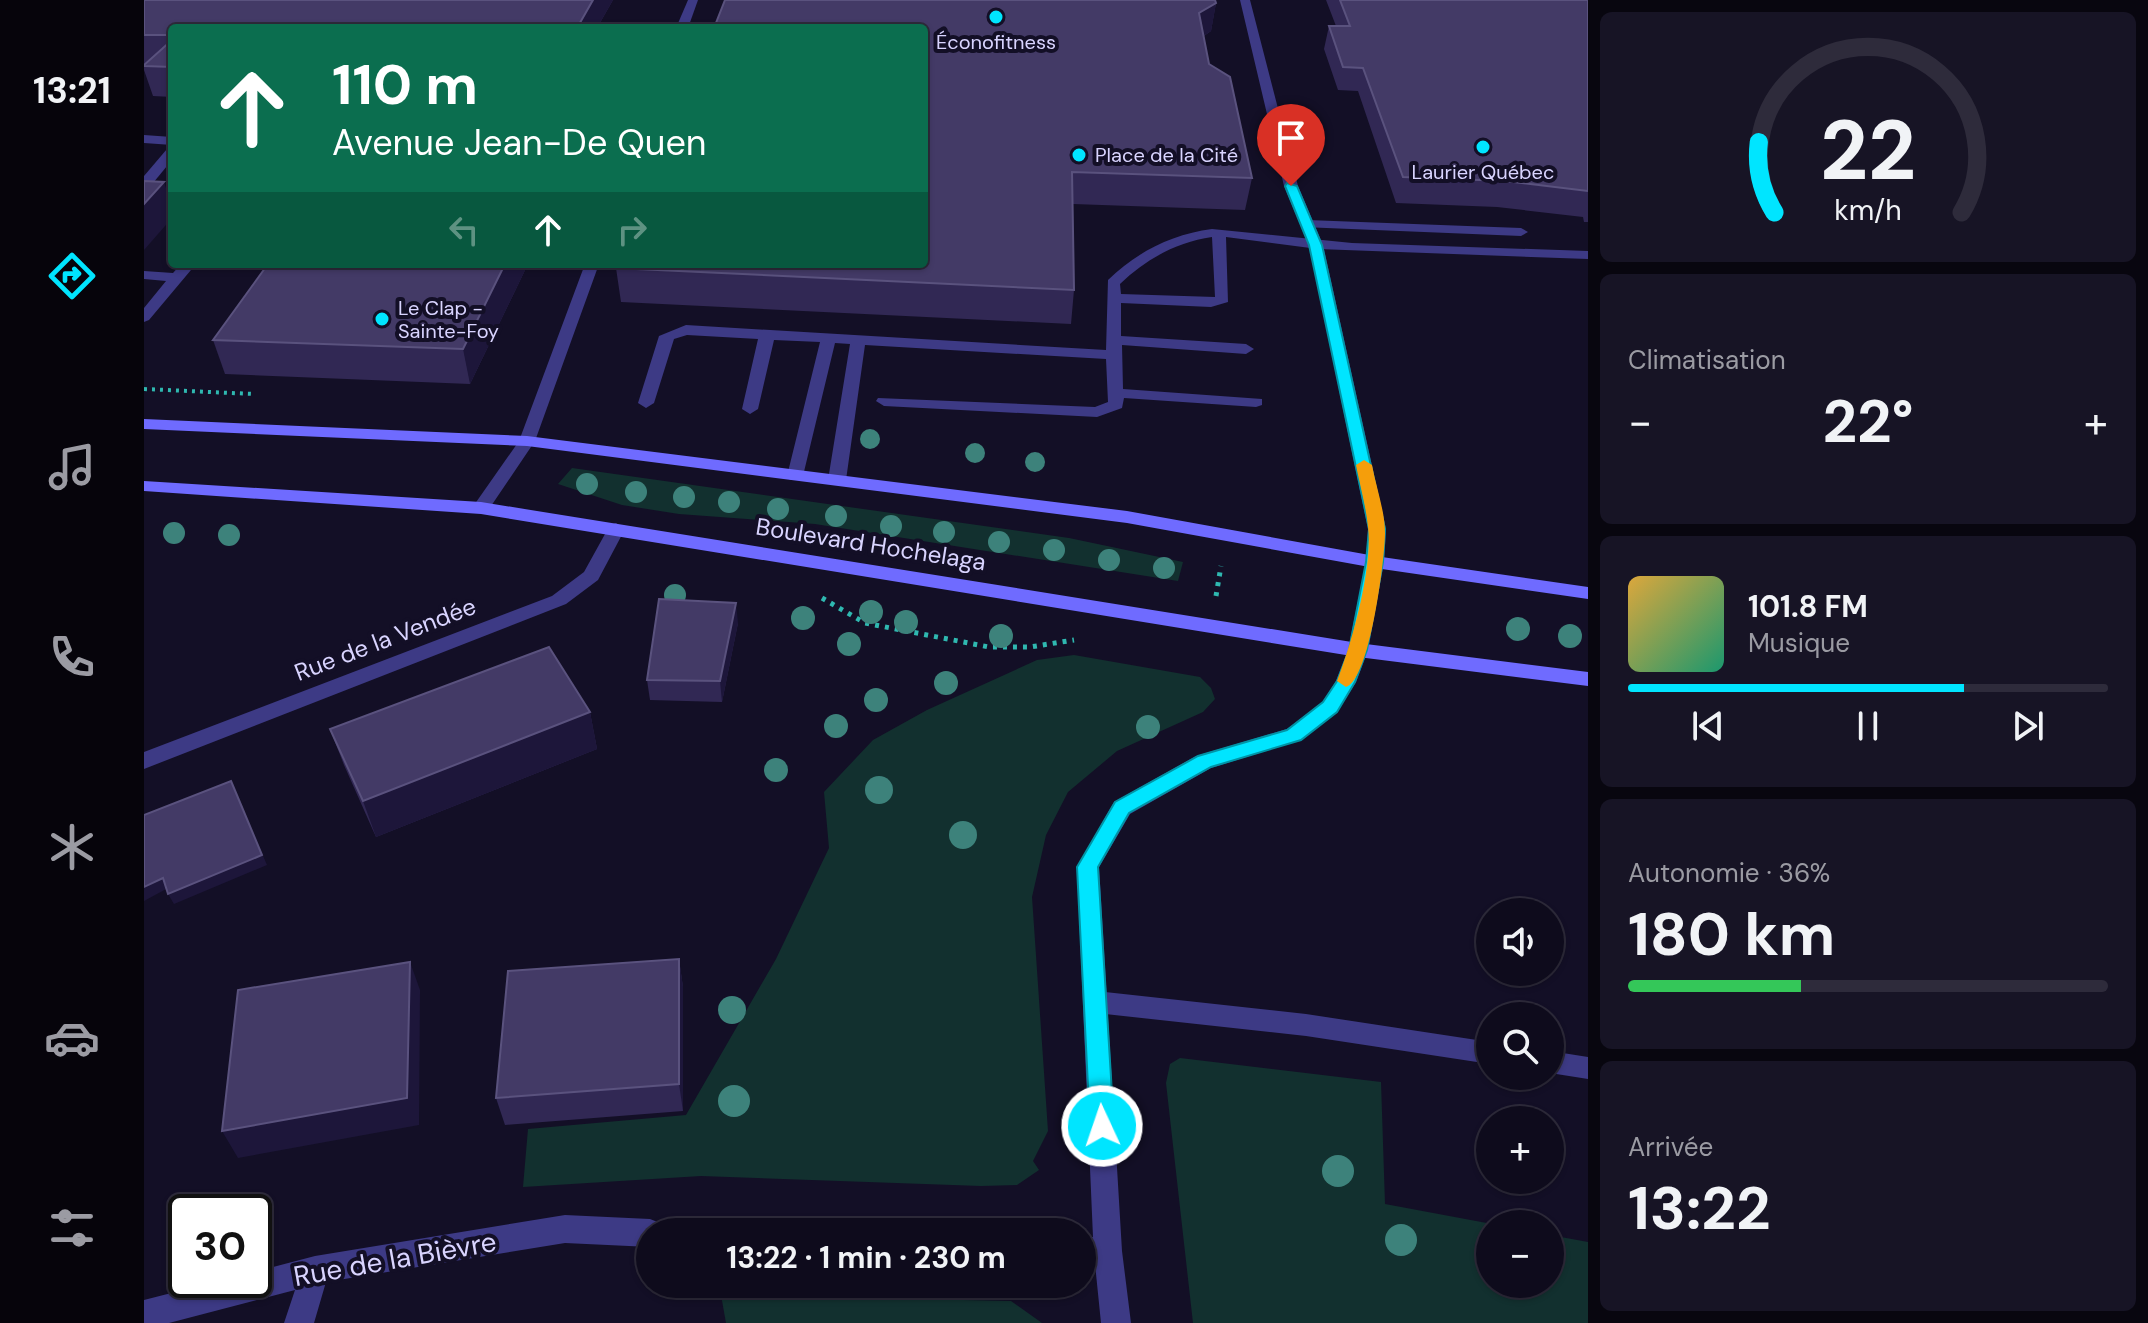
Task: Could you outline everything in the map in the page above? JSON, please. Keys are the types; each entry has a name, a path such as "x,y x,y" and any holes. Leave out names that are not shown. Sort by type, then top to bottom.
{"main road":[{"path":"144,424 527,441 1127,517 1375,562 1588,593"},
{"name":"Boulevard Hochelaga","path":"144,486 481,508 1358,650 1588,679"}],"street":[{"path":"684,24 693,0"},
{"path":"1095,1218 1096,1002 1088,867 1122,808 1204,762 1294,735 1330,707 1346,682 1358,650 1375,562 1377,529 1316,245 1291,186 1245,0"},
{"path":"144,139 168,141"},
{"path":"144,180 148,180 168,157"},
{"path":"1307,224 1521,232"},
{"path":"1115,298 1211,303 1223,299 1219,233"},
{"path":"884,401 1097,412 1116,405 1113,283 1178,240 1219,233 1316,245 1588,255"},
{"path":"144,317 186,268"},
{"path":"481,508 527,441 591,268"},
{"path":"144,275 177,278"},
{"path":"646,403 667,336 674,332 858,340 1246,349"},
{"path":"750,409 767,335"},
{"path":"796,476 829,338"},
{"path":"837,480 858,340"},
{"path":"1116,393 1256,402"},
{"name":"Rue de la Vendée","path":"144,761 559,600 591,576 616,529"},
{"path":"1096,1002 1306,1025 1476,1051"},
{"path":"1564,1064 1588,1068"},
{"name":"Rue de la Bièvre","path":"144,1315 315,1270 565,1229 636,1232"},
{"path":"1096,1253 1116,1323"},
{"path":"299,1323 315,1270"}],"path":[{"path":"1212,626 1225,535"}],"green space":[{"path":"572,468 1069,538 1183,562 1178,581 815,524 679,514 622,505 558,484"},
{"path":"1074,655 1200,677 1211,688 1215,699 1203,712 1117,751 1068,792 1046,835 1032,897 1048,1131 1033,1161 1039,1170 1017,1185 701,1176 523,1187 528,1129 686,1115 776,959 829,848 824,792 873,740 927,710 1037,660"},
{"path":"1180,1058 1381,1082 1385,1204 1476,1221 1476,1298 1564,1298 1564,1238 1588,1242 1588,1323 1193,1323 1166,1083 1170,1064"},
{"path":"722,1298 1011,1301 1042,1323 726,1323"}],"building":[{"path":"144,0 593,0 579,24 168,24 168,35 144,35"},
{"name":"Place de la Cité","path":"725,0 1215,0 1216,3 1199,13 1209,64 1230,77 1252,178 1072,172 1074,290 616,268 928,268 928,24 716,24"},
{"name":"Laurier Québec","path":"1340,0 1588,0 1588,191 1505,181 1403,177 1363,68 1343,67 1329,26 1350,26"},
{"path":"168,44 168,67 144,65"},
{"path":"144,181 164,182 144,204"},
{"path":"265,268 503,268 463,349 213,340"},
{"path":"659,599 736,603 720,681 647,680"},
{"path":"549,647 590,712 363,801 330,729"},
{"path":"231,781 262,855 168,894 163,878 144,887 144,815"},
{"path":"679,959 679,1084 496,1098 508,971"},
{"path":"410,962 407,1098 222,1131 238,990"}],"slow traffic":[{"path":"1346,681 1358,650 1375,562 1377,529 1364,465"}],"place":[{"name":"Éconofitness","path":"996,17"},
{"name":"Laurier Québec","path":"1483,147"},
{"name":"Place de la Cité","path":"1079,155"},
{"name":"Le Clap - Sainte-Foy","path":"382,319"}],"route":[{"path":"1102,1126 1088,867 1122,808 1204,762 1294,735 1330,707 1346,682 1358,650 1375,562 1377,529 1316,245 1291,186"}]}
